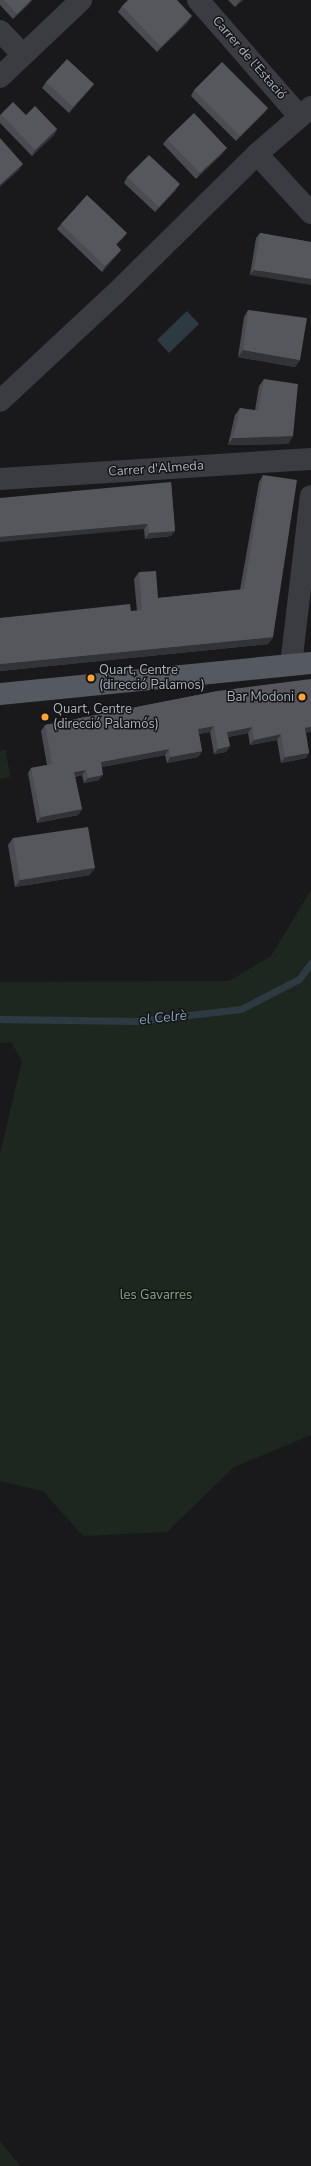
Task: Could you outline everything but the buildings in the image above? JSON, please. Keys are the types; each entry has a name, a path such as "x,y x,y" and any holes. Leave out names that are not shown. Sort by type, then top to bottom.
{"main road":[{"path":"0,694 302,654"}],"street":[{"path":"0,77 81,0"},
{"name":"Carrer de l'Estació","path":"198,0 306,112"},
{"path":"0,30 23,55"},
{"path":"0,401 116,293 257,154 306,112"},
{"path":"257,154 311,213"},
{"name":"Carrer d'Almeda","path":"0,479 311,459"},
{"path":"302,654 311,496"}],"green space":[{"path":"6,750 10,777 0,779 0,751"},
{"name":"les Gavarres","path":"311,890 311,1435 234,1467 167,1532 83,1536 43,1491 0,1481 0,1154 22,1061 11,1042 0,1043 0,982 229,981 271,956"},
{"path":"0,2141 20,2166 0,2166"}],"shaded area":[{"path":"187,311 199,324 169,353 157,340"}],"waterway":[{"name":"el Celrè","path":"0,1019 137,1021 241,1009 299,979 311,963"}],"place":[{"name":"Quart, Centre (direcció Palamos)","path":"91,678"},
{"name":"Bar Modoni","path":"302,697"},
{"name":"Quart, Centre (direcció Palamós)","path":"45,717"}]}
